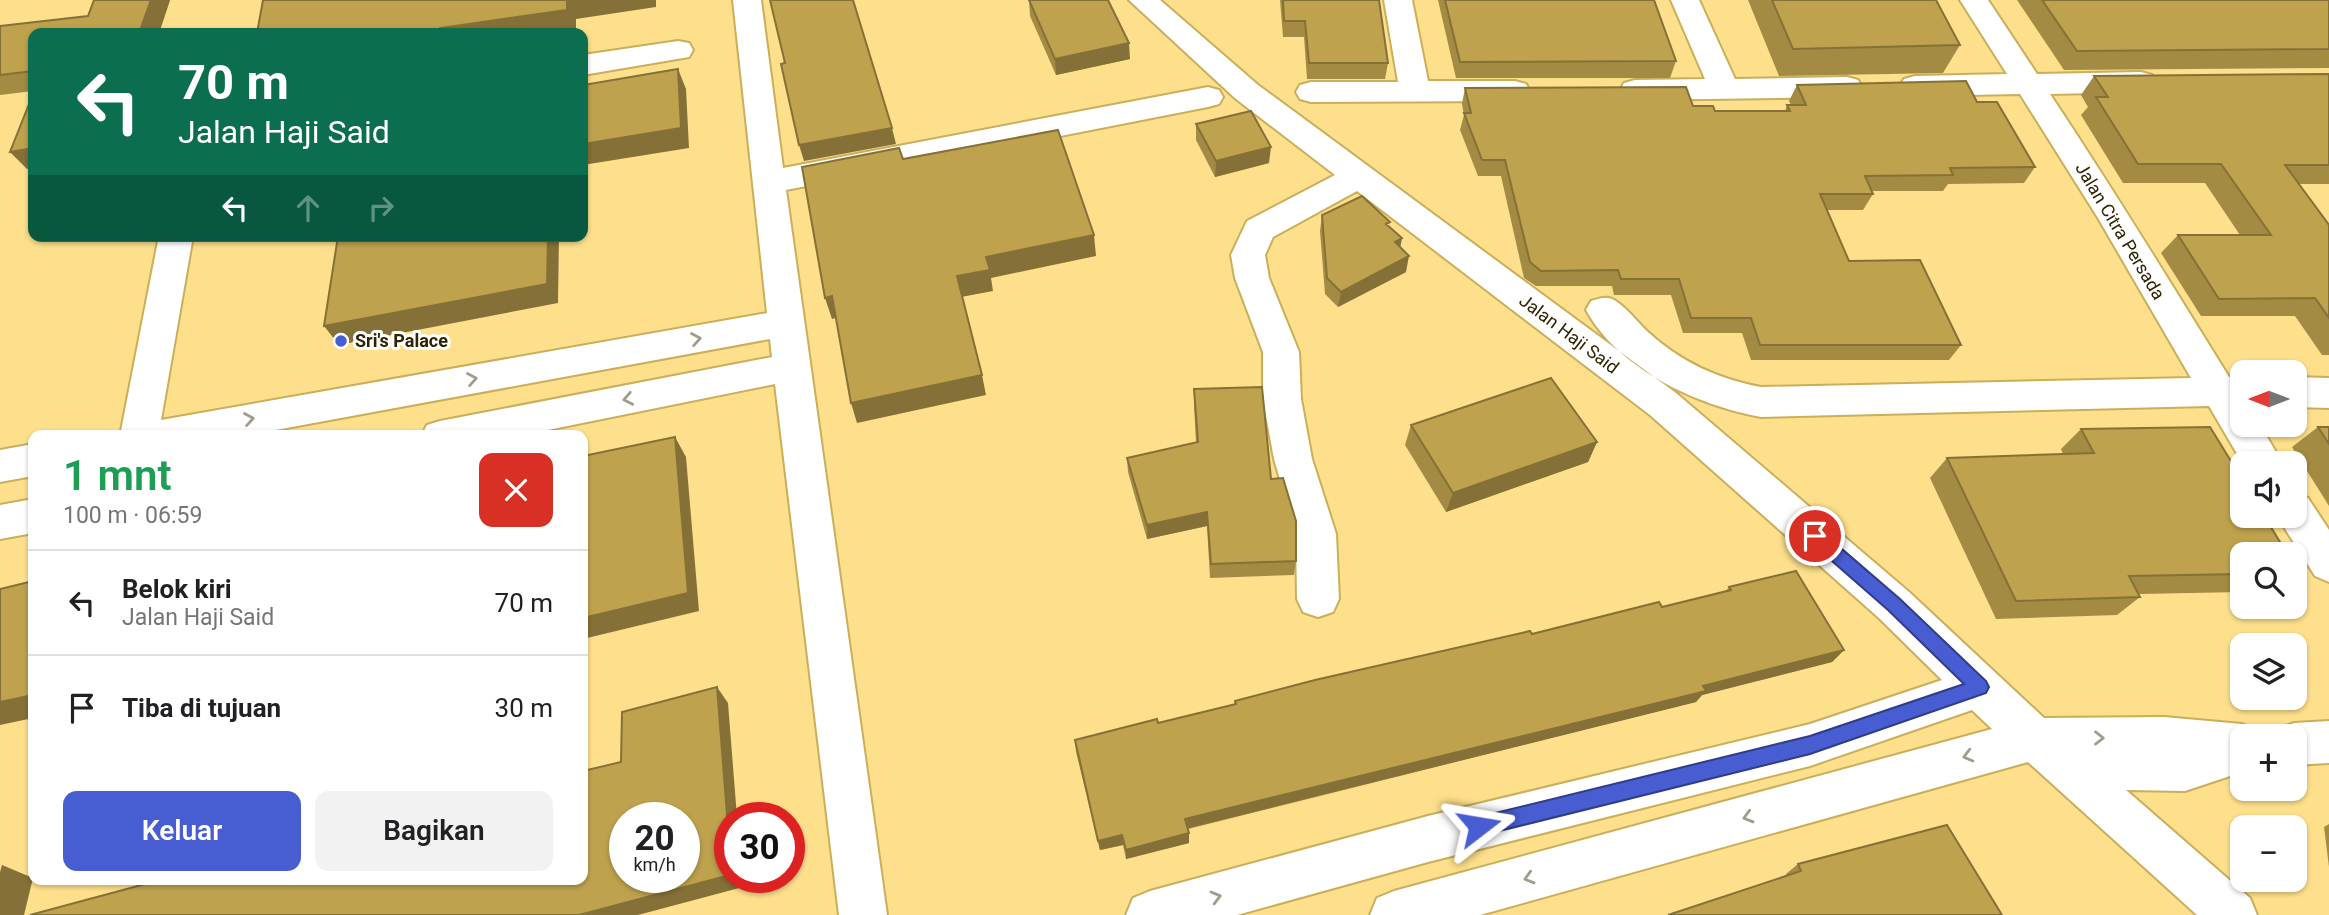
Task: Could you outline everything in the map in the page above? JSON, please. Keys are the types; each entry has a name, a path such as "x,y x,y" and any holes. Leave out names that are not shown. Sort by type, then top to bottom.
{"street":[{"path":"747,0 791,367 863,915"},
{"name":"Jalan Haji Said","path":"1143,0 1247,92 1663,404 1894,605 2050,753 2233,915"},
{"path":"1398,0 1415,91"},
{"path":"1685,0 1725,90"},
{"name":"Jalan Citra Persada","path":"1974,0 2113,214 2133,253 2229,391 2258,451"},
{"path":"588,64 678,50"},
{"path":"1603,91 2164,82"},
{"path":"1311,92 1549,91"},
{"path":"770,182 1208,97"},
{"path":"1318,599 1316,534 1293,459 1282,399 1281,352 1252,278 1248,255 1258,230 1358,177"},
{"path":"140,430 175,242"},
{"path":"1604,310 1621,330 1676,374 1709,390 1737,399 1761,402 2229,391"},
{"path":"190,430 786,323"},
{"path":"471,430 791,367"},
{"path":"2307,392 2329,393"},
{"path":"0,466 28,461"},
{"path":"0,522 28,517"},
{"path":"2306,528 2329,564"},
{"path":"1150,915 1428,839 1810,745 1980,687"},
{"path":"1394,915 2050,753 2164,738 2230,744"},
{"path":"2307,743 2329,742"},
{"path":"2050,753 2185,769 2230,754"}],"building":[{"path":"94,0 151,0 141,28 28,28 28,72 0,75 0,26 88,16"},
{"path":"263,0 567,0 567,10 440,28 258,28"},
{"path":"770,0 853,0 892,128 799,145 781,64 785,63"},
{"path":"1029,0 1108,0 1129,43 1055,59"},
{"path":"1283,0 1379,0 1388,63 1309,63 1305,21 1284,21"},
{"path":"1445,0 1654,0 1676,61 1460,62"},
{"path":"1772,0 1936,0 1960,45 1793,49"},
{"path":"2042,0 2329,0 2329,49 2077,51"},
{"path":"678,69 681,128 588,143 588,84"},
{"path":"2329,74 2329,165 2285,165 2329,225 2329,318 2315,298 2219,299 2178,235 2271,235 2221,164 2138,164 2096,97 2108,97 2094,76"},
{"path":"1966,81 1977,102 1997,102 2035,167 1950,168 1953,175 1865,176 1873,194 1820,194 1849,261 1920,260 1961,345 1760,345 1751,318 1691,318 1679,279 1621,279 1618,270 1541,271 1530,262 1505,160 1482,160 1464,113 1471,113 1465,88 1686,87 1693,106 1713,106 1715,111 1790,111 1787,105 1806,105 1797,85"},
{"path":"28,107 28,149 10,152"},
{"path":"1251,111 1271,147 1216,161 1196,124"},
{"path":"1058,130 1094,235 986,257 990,270 957,276 982,375 851,403 832,296 825,298 802,167 899,148 903,159"},
{"path":"1362,196 1390,222 1386,224 1402,238 1395,242 1409,256 1341,292 1327,278 1322,215"},
{"path":"337,242 548,242 547,284 324,326"},
{"path":"1551,378 1597,442 1453,493 1411,425"},
{"path":"1262,387 1271,479 1283,478 1296,521 1296,561 1211,564 1207,512 1147,525 1127,458 1198,442 1194,389"},
{"path":"2210,427 2230,460 2230,528 2271,528 2280,542 2230,542 2230,574 2129,576 2140,597 2016,601 1947,458 2094,453 2081,429"},
{"path":"2318,427 2329,427 2329,444"},
{"path":"675,437 688,593 588,617 588,455"},
{"path":"1796,571 1844,650 1703,686 1706,691 1185,819 1189,833 1126,850 1122,835 1098,841 1075,740 1157,719 1158,723 1236,704 1235,701 1315,680 1530,631 1532,634 1659,602 1662,607"},
{"path":"28,582 28,696 0,702 0,589"},
{"path":"717,687 726,802 714,802 714,879 700,883 700,802 609,802 609,893 662,893 579,915 30,915 141,885 588,885 588,770 621,762 622,712"},
{"path":"1947,825 2002,915 1668,915 1801,871 1798,864"}],"place":[{"name":"Sri's Palace","path":"341,341"}],"route":[{"path":"1479,826 1810,745 1980,687 1894,605 1815,536"}]}
